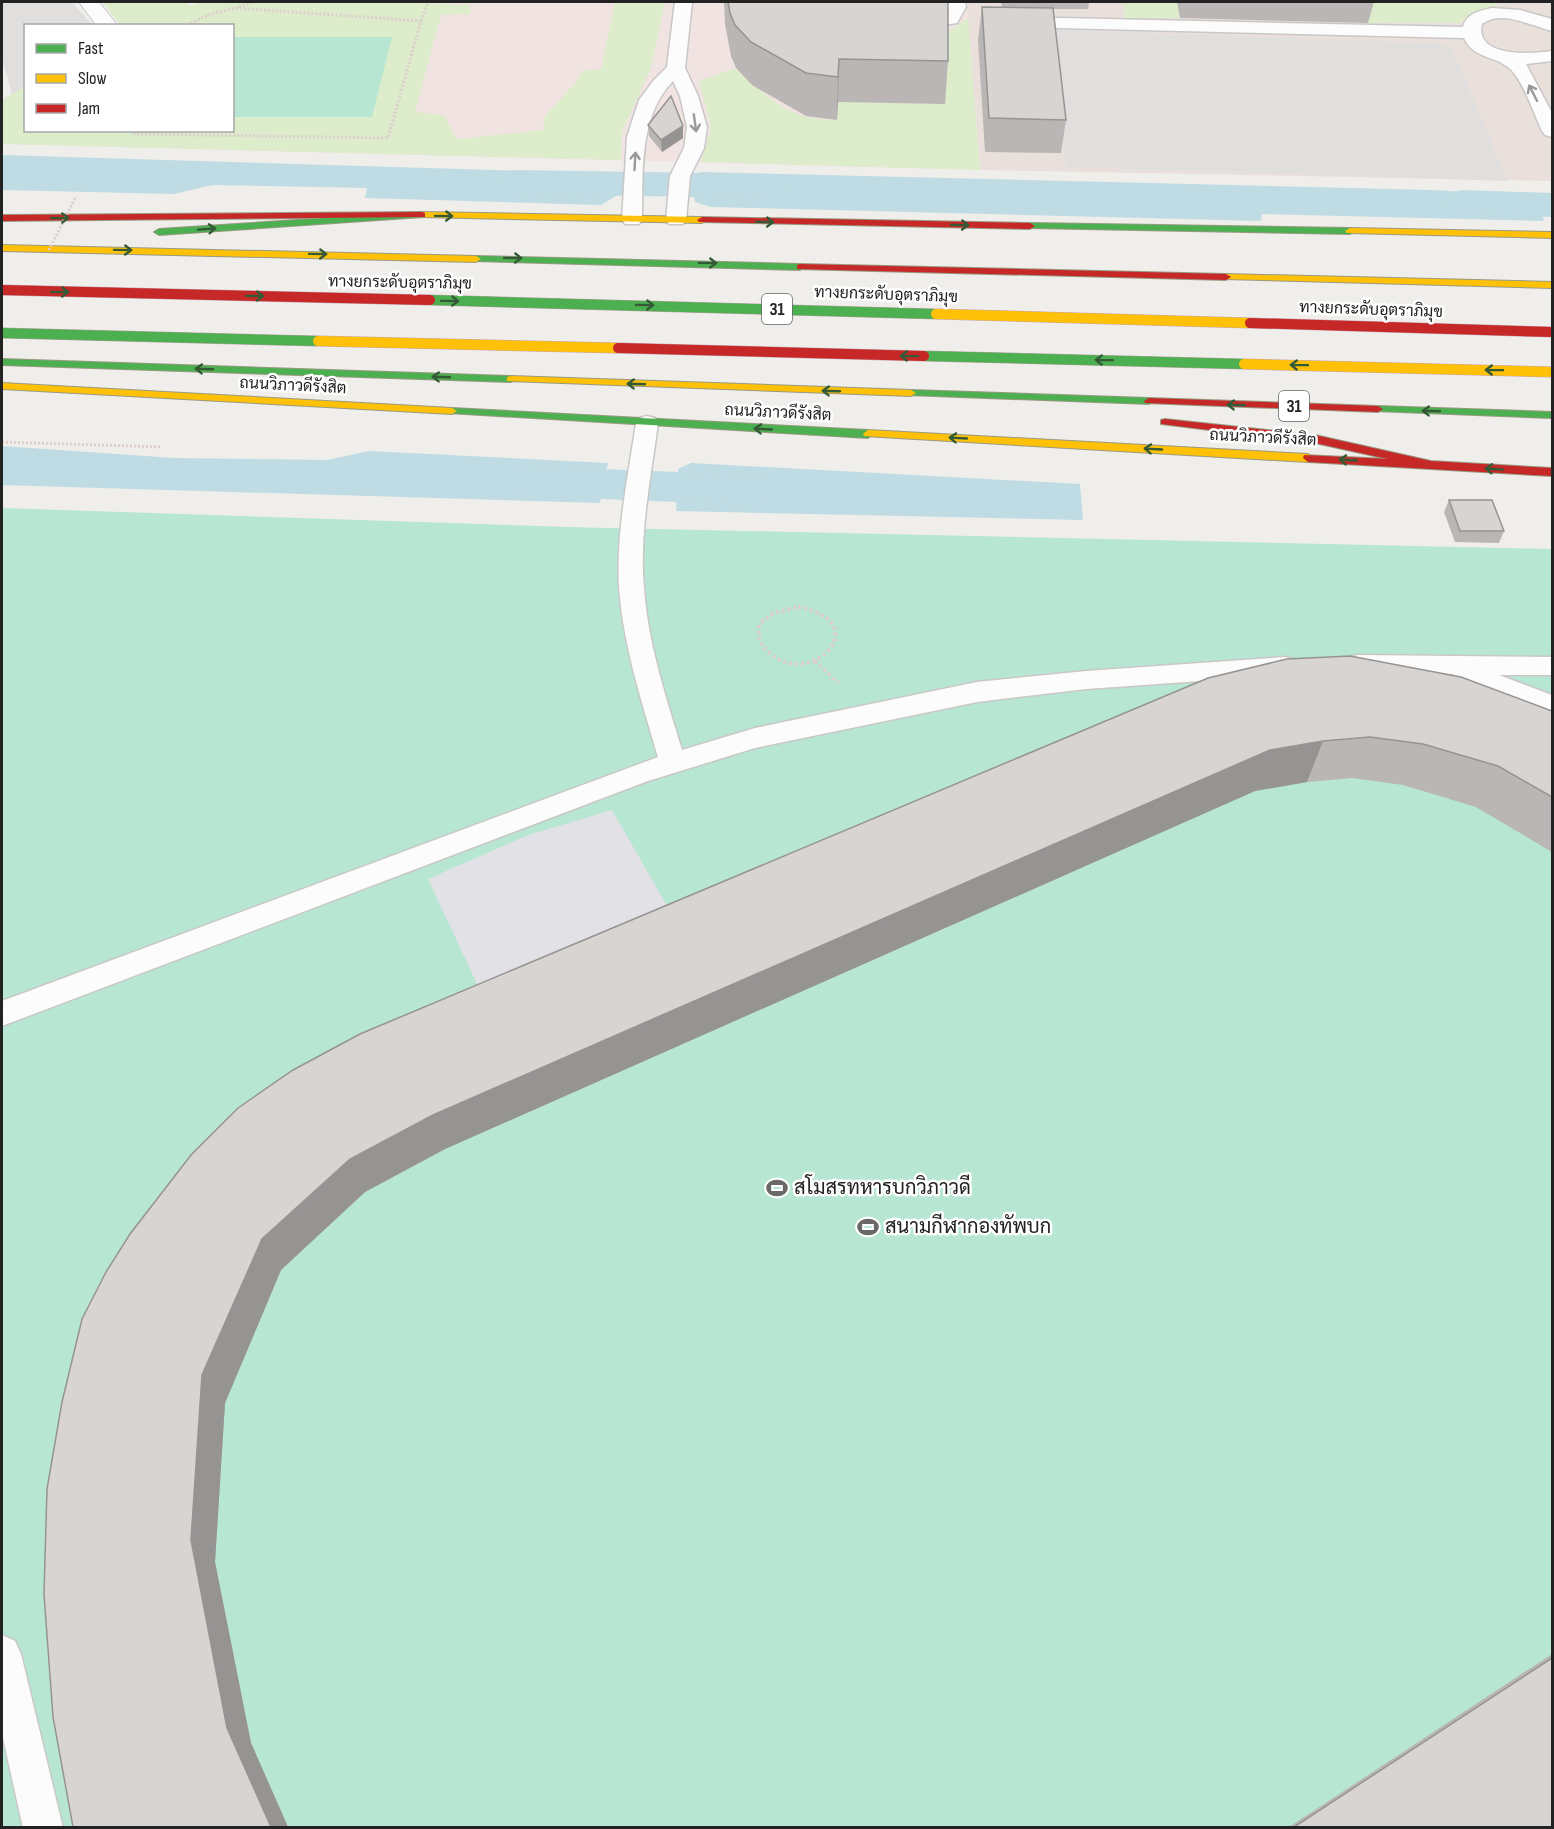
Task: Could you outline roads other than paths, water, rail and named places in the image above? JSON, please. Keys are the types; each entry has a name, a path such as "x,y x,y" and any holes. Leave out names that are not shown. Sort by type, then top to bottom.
{"main road":[{"path":"148,232 420,215"},
{"path":"2,218 420,215 1552,235"},
{"path":"2,242 92,236"},
{"name":"31","path":"2,248 1552,285"},
{"name":"ทางยกระดับอุตราภิมุข","path":"2,290 723,307 1552,332"},
{"name":"31","path":"2,333 1552,372"},
{"name":"ถนนวิภาวดีรังสิต","path":"2,362 1552,415"},
{"name":"ถนนวิภาวดีรังสิต","path":"2,386 1552,472"},
{"path":"1036,398 1096,413"},
{"path":"1148,420 1315,439 1427,464"}],"street":[{"path":"89,2 106,24"}],"lane":[{"path":"676,220 680,176 694,148 697,127 689,96 676,68 683,2"},
{"path":"898,19 930,22 951,19 957,7 956,2"},
{"path":"1115,2 1118,24"},
{"path":"1552,26 1513,8 1477,20 1470,33 1482,47 1509,58 1539,60 1552,56"},
{"path":"994,22 1470,33"},
{"path":"1509,58 1522,70 1552,131"},
{"path":"632,220 636,137 642,114 659,82 676,68"},
{"path":"647,423 634,516 633,609 649,681 673,763"},
{"path":"2,1014 618,781 755,738 977,692 1086,680 1324,664 1552,666"},
{"path":"1441,665 1521,692 1552,706"},
{"path":"2,1654 44,1827"}],"water":[{"path":"2,155 592,173 591,186 624,191 601,205 365,198 367,188 212,185 174,194 2,190"},
{"path":"700,172 1431,190 1535,196 1544,221 1262,214 1261,221 711,207 695,202 690,178"},
{"path":"2,446 174,458 327,460 369,451 608,463 600,503 2,485"},
{"path":"691,463 1080,484 1083,520 676,511 678,469"}],"waterway":[{"path":"515,182 769,186"},
{"path":"1462,202 1552,205"},
{"path":"526,481 754,490"}],"place":[{"name":"สโมสรทหารบกวิภาวดี","path":"777,1188"},
{"name":"สนามกีฬากองทัพบก","path":"868,1227"}]}
